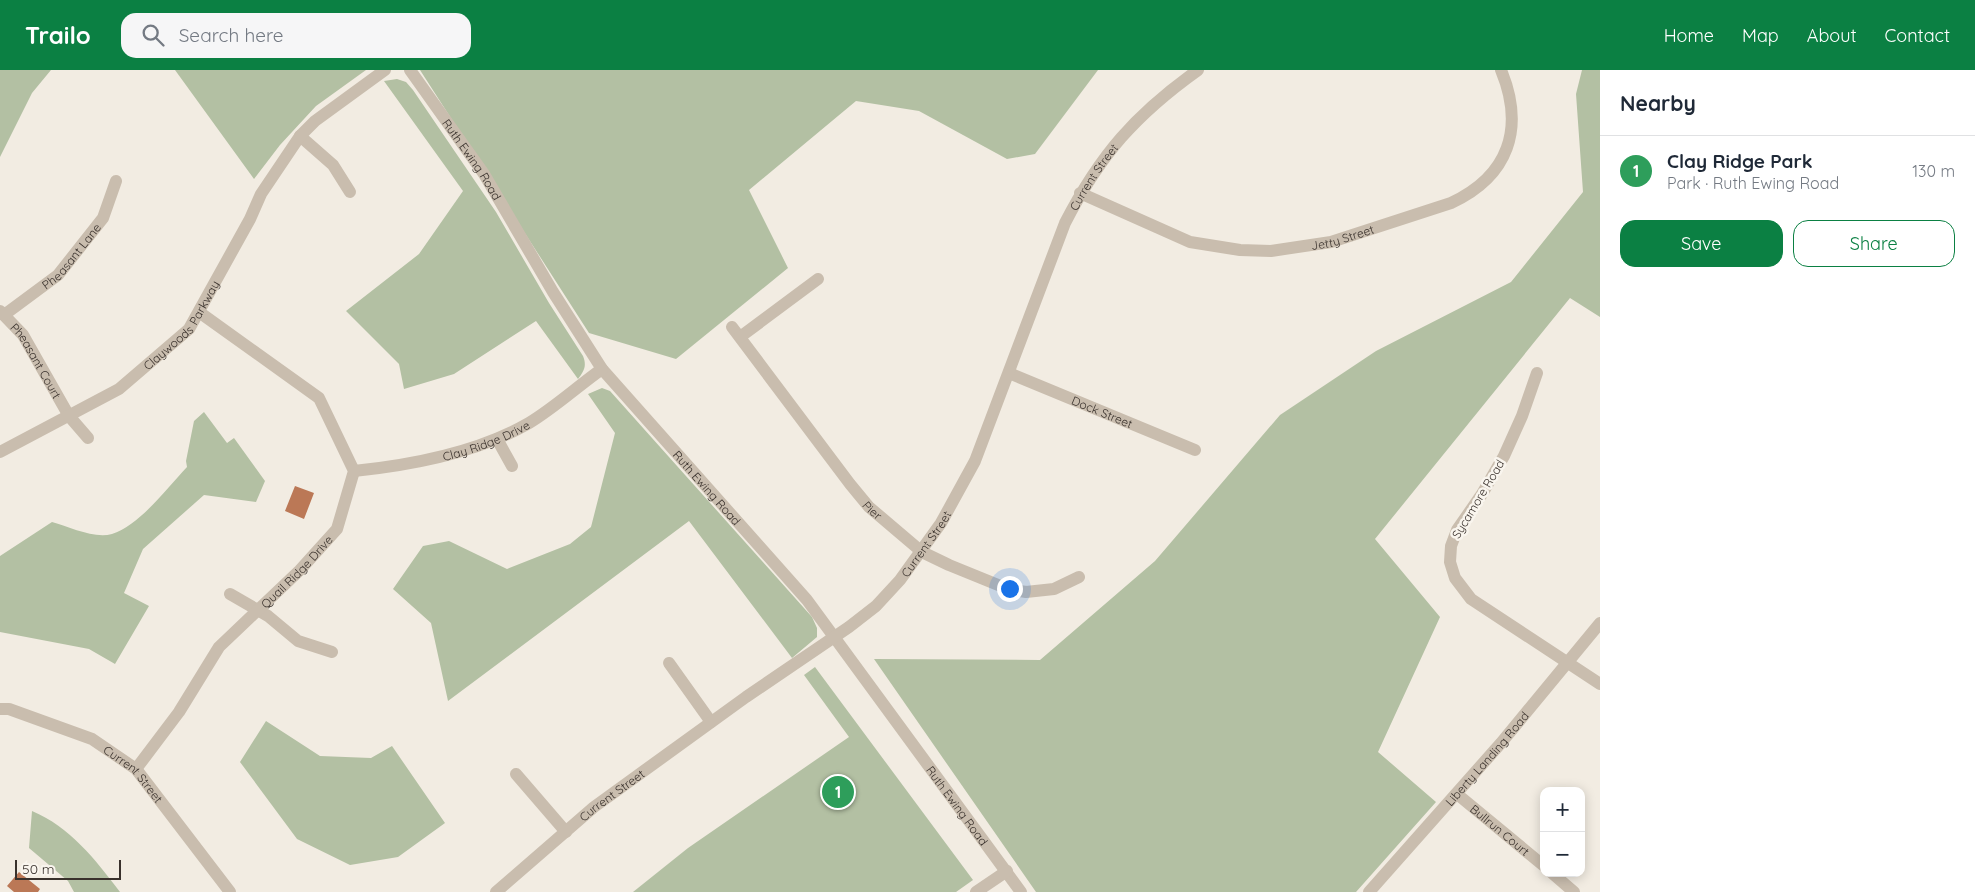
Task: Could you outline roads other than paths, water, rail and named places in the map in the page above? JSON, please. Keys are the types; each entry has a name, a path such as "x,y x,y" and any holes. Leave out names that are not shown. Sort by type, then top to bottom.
{"street":[{"name":"Claywoods Parkway","path":"0,452 119,389 189,329 250,219 261,194 300,136 315,122 385,70"},
{"name":"Ruth Ewing Road","path":"410,70 484,174 553,292 602,368 796,586 1021,892"},
{"name":"Current Street","path":"496,892 594,807 876,606 922,552 959,493 975,461 1065,223 1080,193 1117,140 1143,113 1198,70"},
{"name":"Jetty Street","path":"1080,193 1198,243 1240,250 1271,251 1331,242 1451,203 1468,195 1484,184 1501,161 1509,144 1513,125 1512,106 1501,70"},
{"path":"300,136 333,165 350,192"},
{"name":"Pheasant Lane","path":"2,313 58,275 103,218 116,181"},
{"path":"740,337 818,279"},
{"path":"199,312 319,398 354,471"},
{"name":"Pheasant Court","path":"2,313 23,334 69,416 88,438"},
{"name":"Pier","path":"732,326 869,507 922,552 1008,589 1026,592 1054,589 1079,576"},
{"name":"Clay Ridge Drive","path":"354,471 406,465 497,439 530,422 602,368"},
{"name":"Dock Street","path":"1009,373 1196,450"},
{"name":"Sycamore Road","path":"1537,373 1522,416 1504,456 1482,494 1457,530 1451,546 1450,562 1455,578 1471,598 1600,684"},
{"path":"497,439 512,466"},
{"name":"Quail Ridge Drive","path":"136,769 179,712 219,647 300,570 337,529 354,471"},
{"path":"230,594 258,610 298,641 332,652"},
{"name":"Liberty Landing Road","path":"1369,892 1458,794 1600,623"},
{"path":"669,663 711,722"},
{"name":"Current Street","path":"0,709 9,710 92,739 136,769 230,892"},
{"path":"516,774 566,832"},
{"name":"Bullrun Court","path":"1458,794 1540,863"},
{"path":"976,892 1006,871"},
{"path":"1557,877 1574,892"}],"place":[{"name":"Clay Ridge Park","path":"838,792"}]}
